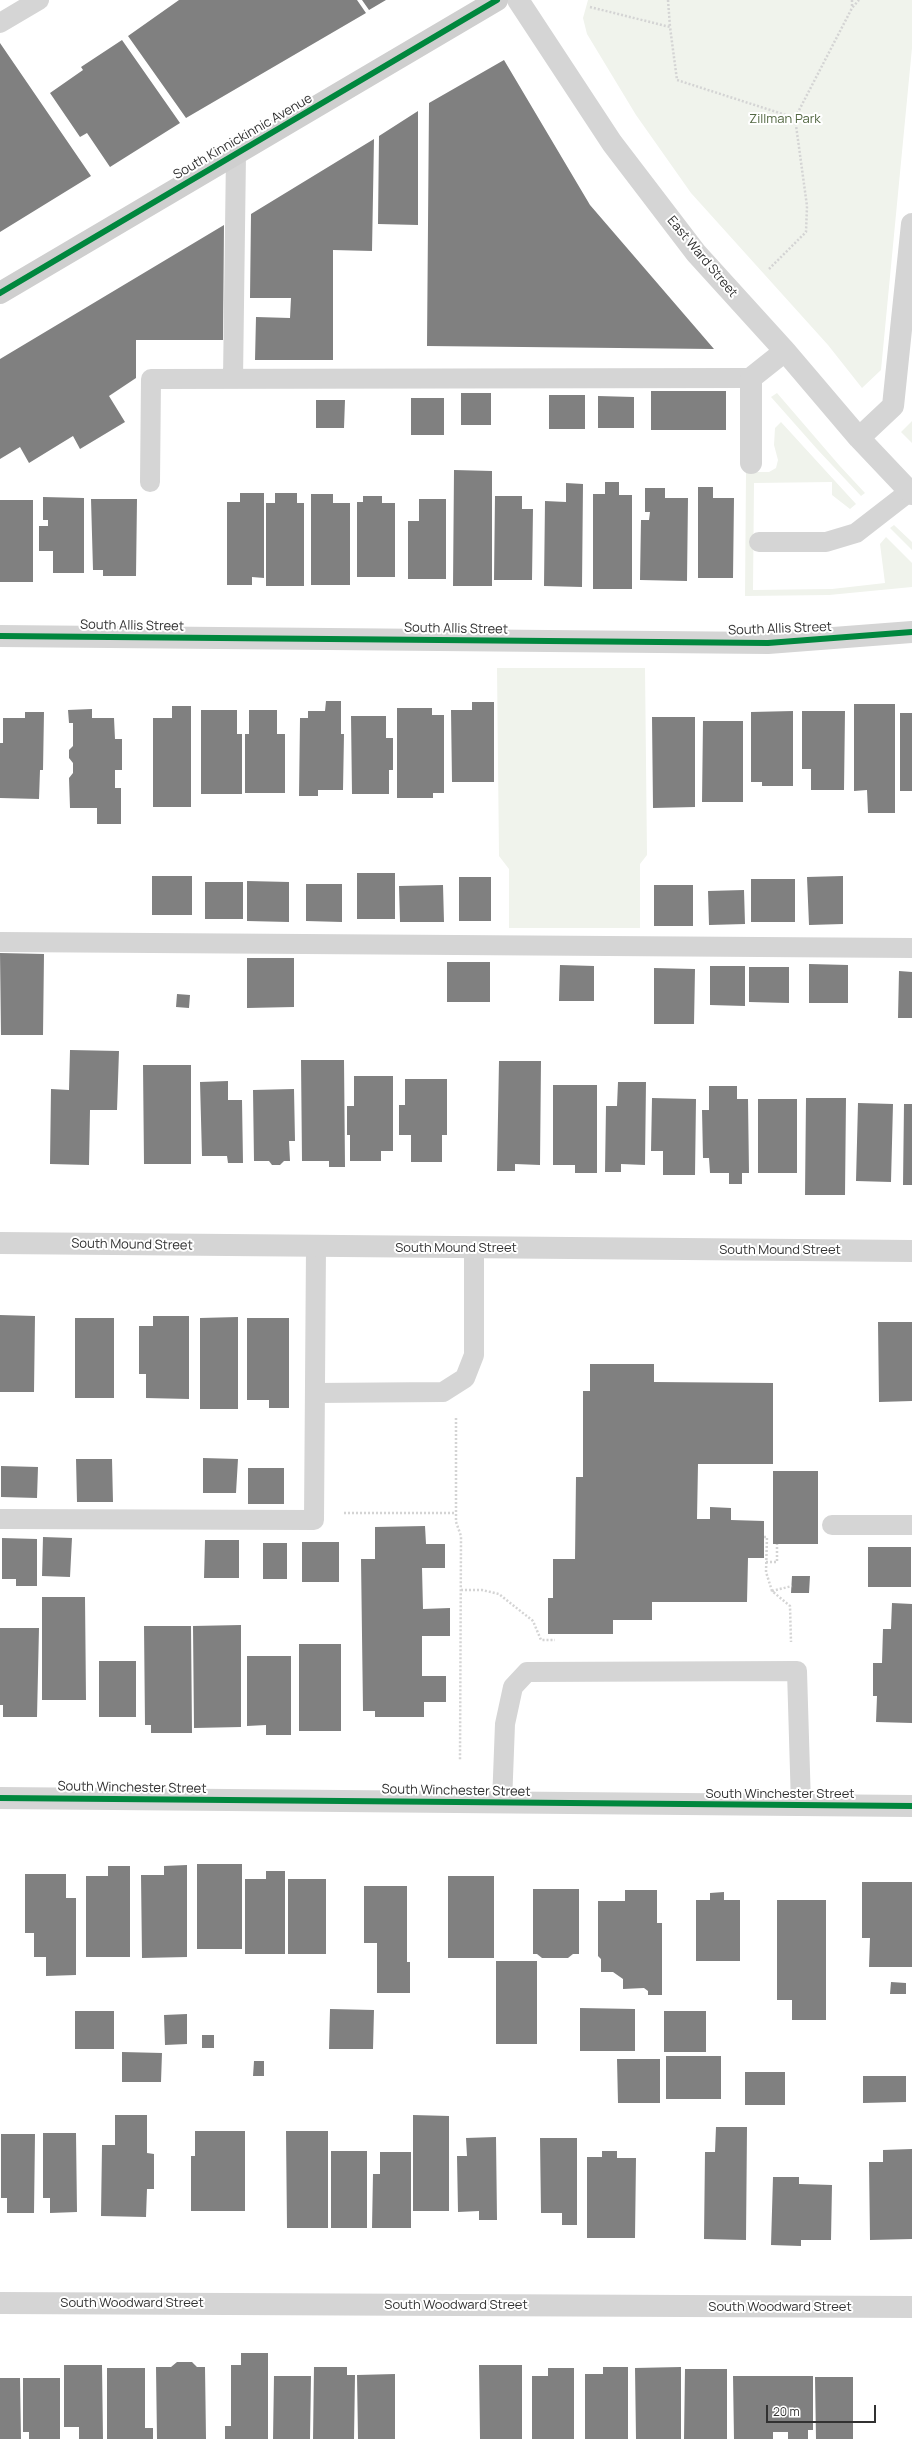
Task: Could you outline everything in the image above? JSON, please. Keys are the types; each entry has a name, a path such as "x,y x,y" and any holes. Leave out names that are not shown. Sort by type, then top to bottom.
{"main road":[{"name":"South Kinnickinnic Avenue","path":"0,293 497,0"}],"street":[{"name":"East Ward Street","path":"518,0 616,149 696,253 785,351 859,438 911,493"},
{"path":"859,438 893,406 912,224"},
{"path":"751,463 751,378 785,351"},
{"name":"South Allis Street","path":"0,636 768,643 912,632"},
{"name":"South Mound Street","path":"0,1243 316,1247 912,1251"},
{"name":"South Winchester Street","path":"0,1798 912,1806"},
{"name":"South Woodward Street","path":"0,2302 912,2307"}],"lane":[{"path":"0,23 39,0"},
{"path":"233,379 236,154"},
{"path":"150,482 152,379 751,378"},
{"path":"759,542 826,542 856,533 911,493"},
{"path":"0,942 912,948"},
{"path":"0,1519 314,1520 316,1247"},
{"path":"315,1393 442,1392 465,1378 474,1355 474,1248"},
{"path":"832,1525 912,1525"},
{"path":"502,1803 505,1724 513,1688 527,1672 797,1671 801,1805"}],"path":[{"path":"668,0 677,80 795,118"},
{"path":"852,0 852,8"},
{"path":"769,269 806,232 807,206 795,118 852,8 859,0"},
{"path":"590,7 670,27"},
{"path":"456,1383 456,1522 462,1536 460,1760"},
{"path":"314,1513 456,1513"},
{"path":"764,1538 766,1538 766,1572 772,1591 790,1606 791,1642 783,1642"},
{"path":"766,1562 777,1562 777,1544"},
{"path":"772,1591 792,1586"},
{"path":"462,1590 482,1590 499,1594 534,1621 541,1640 562,1640"}],"green space":[{"name":"Zillman Park","path":"588,0 912,0 912,48 881,370 862,388 828,345 691,193 636,115 587,34 583,18"},
{"path":"777,393 865,493 861,496 771,397"},
{"path":"912,421 912,443 901,432"},
{"path":"781,422 856,504 850,509 832,495 832,482 754,483 753,590 832,589 885,583 880,544 886,537 912,563 912,587 829,595 745,596 746,472 769,472 776,468 778,460 774,445 775,428"},
{"path":"894,525 912,542 912,550 890,528"},
{"path":"497,668 645,668 647,855 640,864 640,928 509,928 509,869 499,856"}],"building":[{"path":"179,0 357,0 366,13 186,118 128,36"},
{"path":"362,0 386,0 369,10"},
{"path":"122,40 180,123 110,167 87,133 80,137 50,93 83,70 81,67"},
{"path":"0,43 91,176 0,232"},
{"path":"504,60 590,205 714,349 427,346 429,103"},
{"path":"418,111 418,225 378,224 379,136"},
{"path":"374,139 372,251 333,250 333,360 255,360 256,317 290,318 291,298 250,298 251,214"},
{"path":"224,225 223,340 136,340 136,378 109,396 125,422 80,449 73,436 29,463 20,447 0,459 0,359"},
{"path":"651,391 726,391 726,430 651,430"},
{"path":"461,393 491,393 491,425 461,425"},
{"path":"549,395 585,395 585,429 549,429"},
{"path":"598,396 634,397 634,428 598,428"},
{"path":"411,398 444,398 444,435 411,435"},
{"path":"316,400 345,400 344,428 316,428"},
{"path":"454,470 492,471 492,586 453,586"},
{"path":"605,482 619,482 619,495 632,495 632,589 593,589 593,494 605,494"},
{"path":"566,483 583,484 582,587 544,586 545,501 566,502"},
{"path":"698,487 713,487 713,498 734,498 733,578 698,578"},
{"path":"645,488 665,488 665,498 688,498 687,581 640,580 641,520 649,520 650,512 645,512"},
{"path":"240,493 264,493 264,578 252,577 252,585 227,585 227,502 240,502"},
{"path":"275,493 297,493 297,503 304,503 304,586 266,586 266,503 275,503"},
{"path":"311,494 333,494 333,503 350,503 350,585 311,585"},
{"path":"363,496 382,496 382,503 395,503 395,577 357,577 357,502 363,502"},
{"path":"495,496 522,496 522,509 533,509 532,580 494,580"},
{"path":"43,497 84,498 84,573 53,573 53,551 39,551 39,526 48,526 48,520 43,520"},
{"path":"91,499 137,499 136,576 103,576 103,570 93,570"},
{"path":"419,499 446,499 446,579 408,579 408,521 419,521"},
{"path":"0,500 33,500 33,582 0,582"},
{"path":"326,701 341,701 341,734 344,734 343,790 318,790 318,796 299,796 300,718 308,718 308,711 325,711"},
{"path":"472,702 494,702 494,782 452,782 451,710 472,710"},
{"path":"854,704 895,704 895,813 868,813 867,790 854,791"},
{"path":"172,706 191,706 191,807 153,807 153,718 172,718"},
{"path":"397,708 432,708 432,715 444,715 444,793 433,793 433,798 397,798"},
{"path":"92,709 92,718 114,718 115,739 122,739 122,770 115,770 115,788 121,788 121,824 97,824 97,808 70,808 69,778 73,773 73,763 69,758 69,750 73,746 73,723 69,723 68,710"},
{"path":"201,710 237,710 237,734 242,734 242,794 201,794"},
{"path":"249,710 277,710 277,734 285,734 285,793 245,793 245,734 249,734"},
{"path":"793,711 793,786 762,786 762,782 751,782 751,712"},
{"path":"802,711 845,711 844,790 811,790 811,769 802,769"},
{"path":"25,712 44,712 43,770 40,770 39,799 0,798 0,743 3,743 3,718 25,718"},
{"path":"900,713 912,713 912,791 900,791"},
{"path":"351,716 386,716 386,738 393,738 393,770 389,770 389,794 352,794"},
{"path":"652,717 695,717 695,807 653,808"},
{"path":"703,721 743,721 743,802 702,802"},
{"path":"357,873 395,873 395,919 357,919"},
{"path":"152,876 192,876 192,915 152,915"},
{"path":"843,876 843,924 809,925 807,877"},
{"path":"459,877 491,877 491,921 459,921"},
{"path":"751,879 795,879 795,922 751,922"},
{"path":"247,881 289,882 289,922 247,921"},
{"path":"205,882 243,882 243,919 205,919"},
{"path":"306,884 342,884 342,922 306,921"},
{"path":"443,885 444,922 400,922 399,886"},
{"path":"654,885 693,885 693,926 654,926"},
{"path":"744,890 745,924 709,925 708,891"},
{"path":"0,953 44,954 43,1035 1,1035"},
{"path":"247,958 294,958 294,1007 247,1008"},
{"path":"447,962 490,962 490,1002 447,1002"},
{"path":"809,964 848,965 848,1003 809,1003"},
{"path":"560,965 594,966 594,1001 559,1001"},
{"path":"710,966 745,966 745,1006 710,1005"},
{"path":"749,967 789,967 789,1003 749,1002"},
{"path":"654,968 695,969 694,1024 654,1024"},
{"path":"899,971 912,972 912,1018 898,1018"},
{"path":"177,994 190,995 189,1008 176,1007"},
{"path":"70,1050 119,1051 117,1110 90,1110 89,1165 50,1164 51,1089 69,1090"},
{"path":"301,1060 344,1060 345,1167 329,1167 329,1161 302,1161"},
{"path":"499,1061 541,1061 540,1165 515,1164 515,1171 497,1171"},
{"path":"143,1065 191,1065 191,1164 144,1164"},
{"path":"354,1076 393,1076 393,1151 381,1151 381,1161 350,1161 350,1135 347,1135 347,1106 354,1106"},
{"path":"405,1079 447,1079 447,1135 442,1135 442,1162 411,1162 411,1135 399,1135 399,1105 405,1105"},
{"path":"228,1081 228,1100 242,1100 243,1163 228,1163 227,1156 202,1156 200,1082"},
{"path":"618,1082 646,1082 645,1165 621,1164 621,1172 605,1172 606,1106 617,1106"},
{"path":"553,1085 597,1085 597,1173 575,1173 575,1165 553,1165"},
{"path":"709,1086 737,1086 737,1099 748,1099 749,1173 742,1173 742,1184 729,1184 729,1173 710,1173 709,1158 703,1158 702,1110 709,1110"},
{"path":"294,1089 295,1141 289,1141 290,1161 284,1161 280,1165 272,1165 269,1161 254,1161 253,1090"},
{"path":"652,1098 696,1099 695,1175 663,1175 663,1151 651,1151"},
{"path":"806,1098 846,1098 845,1195 805,1195"},
{"path":"758,1099 797,1099 797,1173 758,1173"},
{"path":"858,1103 893,1104 891,1182 856,1181"},
{"path":"904,1104 912,1104 912,1185 903,1185"},
{"path":"0,1315 35,1316 34,1392 0,1392"},
{"path":"153,1316 189,1316 189,1399 146,1398 146,1374 139,1374 139,1326 153,1326"},
{"path":"238,1317 238,1409 200,1409 200,1318"},
{"path":"75,1318 114,1318 114,1398 75,1398"},
{"path":"247,1318 289,1318 289,1408 269,1408 269,1400 247,1400"},
{"path":"878,1322 912,1322 912,1401 879,1402"},
{"path":"590,1364 654,1364 654,1382 773,1383 773,1464 698,1464 697,1519 710,1519 710,1507 731,1508 731,1520 764,1521 764,1558 748,1558 747,1602 652,1602 652,1620 613,1620 613,1634 548,1634 548,1598 553,1598 553,1559 575,1559 576,1477 583,1477 583,1391 590,1391"},
{"path":"203,1458 238,1459 236,1493 203,1493"},
{"path":"76,1459 112,1459 113,1502 77,1502"},
{"path":"1,1466 38,1467 37,1498 1,1497"},
{"path":"248,1468 284,1468 284,1504 248,1504"},
{"path":"773,1471 818,1471 818,1544 773,1544"},
{"path":"425,1526 426,1544 445,1544 445,1568 422,1568 423,1609 450,1608 450,1636 422,1636 422,1676 446,1676 446,1702 424,1702 424,1717 375,1717 375,1711 363,1711 361,1559 375,1559 375,1527"},
{"path":"43,1537 72,1538 70,1577 42,1576"},
{"path":"2,1538 37,1539 37,1586 16,1586 16,1579 2,1579"},
{"path":"205,1540 239,1540 239,1578 204,1578"},
{"path":"302,1542 339,1542 339,1582 302,1582"},
{"path":"263,1543 287,1543 287,1579 263,1579"},
{"path":"868,1547 911,1547 911,1587 868,1587"},
{"path":"792,1576 810,1576 809,1593 791,1593"},
{"path":"42,1597 85,1597 86,1700 42,1700"},
{"path":"892,1603 912,1604 912,1723 876,1722 877,1696 873,1696 873,1663 882,1663 883,1629 891,1629"},
{"path":"241,1625 241,1727 194,1728 193,1626"},
{"path":"144,1626 191,1626 192,1733 151,1733 151,1725 145,1725"},
{"path":"0,1628 39,1628 37,1717 3,1717 3,1705 0,1705"},
{"path":"299,1644 341,1644 341,1731 299,1731"},
{"path":"247,1656 291,1656 291,1735 266,1735 266,1725 247,1726"},
{"path":"99,1661 136,1661 136,1717 99,1717"},
{"path":"197,1864 242,1864 242,1949 197,1949"},
{"path":"187,1865 187,1957 142,1958 141,1875 164,1875 164,1866"},
{"path":"108,1866 130,1866 130,1957 86,1957 86,1876 108,1876"},
{"path":"266,1871 285,1871 285,1954 245,1954 245,1879 266,1879"},
{"path":"25,1874 66,1874 66,1898 76,1898 76,1975 46,1976 46,1957 34,1957 34,1933 25,1933"},
{"path":"448,1876 494,1876 494,1958 448,1958"},
{"path":"288,1879 326,1879 326,1954 288,1954"},
{"path":"862,1882 912,1882 912,1967 869,1967 870,1938 862,1938"},
{"path":"364,1886 407,1886 407,1962 410,1962 410,1993 377,1993 377,1943 364,1943"},
{"path":"533,1889 579,1889 579,1954 573,1954 568,1958 542,1958 537,1954 533,1954"},
{"path":"625,1890 657,1890 657,1923 662,1923 662,1995 648,1995 648,1991 644,1988 623,1989 623,1979 613,1972 601,1972 601,1959 598,1956 598,1901 625,1901"},
{"path":"724,1892 724,1900 740,1900 740,1961 696,1961 696,1900 710,1900 710,1893"},
{"path":"777,1900 826,1900 826,2020 792,2020 792,2000 777,2000"},
{"path":"496,1961 537,1961 537,2044 496,2044"},
{"path":"891,1982 906,1983 906,1994 890,1994"},
{"path":"580,2008 635,2009 635,2051 580,2051"},
{"path":"330,2009 374,2010 373,2049 329,2049"},
{"path":"75,2011 114,2011 114,2049 75,2049"},
{"path":"664,2011 706,2011 706,2052 664,2052"},
{"path":"187,2014 187,2044 165,2045 164,2015"},
{"path":"202,2035 214,2035 214,2048 202,2048"},
{"path":"122,2052 162,2053 161,2082 122,2082"},
{"path":"666,2056 721,2056 721,2099 666,2099"},
{"path":"617,2059 660,2059 660,2103 618,2103"},
{"path":"254,2061 264,2061 264,2076 253,2076"},
{"path":"745,2072 785,2072 785,2105 745,2105"},
{"path":"863,2076 906,2076 906,2102 863,2103"},
{"path":"115,2115 147,2115 147,2153 154,2154 154,2189 147,2189 146,2217 101,2216 102,2145 115,2145"},
{"path":"413,2115 449,2116 449,2211 413,2211"},
{"path":"716,2127 747,2127 746,2240 704,2239 705,2152 715,2152"},
{"path":"195,2131 245,2131 245,2211 191,2211 191,2156 195,2156"},
{"path":"286,2131 328,2131 328,2228 287,2228"},
{"path":"43,2133 76,2133 77,2212 50,2213 50,2198 43,2198"},
{"path":"1,2134 35,2134 34,2213 7,2213 7,2198 1,2198"},
{"path":"496,2137 497,2220 479,2220 479,2211 458,2212 457,2156 467,2156 466,2138"},
{"path":"540,2138 577,2138 577,2225 562,2225 562,2213 541,2213"},
{"path":"912,2149 912,2239 870,2240 869,2162 883,2162 883,2150"},
{"path":"331,2151 367,2151 367,2228 331,2228"},
{"path":"602,2151 617,2151 617,2158 636,2158 635,2238 587,2238 587,2157 602,2157"},
{"path":"380,2152 411,2152 411,2228 372,2228 373,2174 380,2174"},
{"path":"773,2177 799,2177 799,2184 832,2185 831,2240 801,2240 801,2246 771,2245"},
{"path":"241,2353 268,2353 268,2439 225,2439 225,2426 231,2426 231,2365 241,2365"},
{"path":"177,2362 192,2362 197,2367 205,2367 206,2439 157,2439 156,2367 171,2367"},
{"path":"64,2365 102,2365 103,2439 79,2439 79,2427 64,2427"},
{"path":"479,2365 522,2365 522,2439 480,2439"},
{"path":"314,2367 347,2367 347,2375 355,2375 354,2439 313,2439"},
{"path":"603,2367 628,2367 628,2439 585,2439 585,2374 603,2374"},
{"path":"681,2367 681,2439 636,2439 635,2368"},
{"path":"107,2368 145,2368 145,2428 153,2428 153,2439 107,2439"},
{"path":"548,2368 574,2368 574,2439 532,2439 532,2376 548,2376"},
{"path":"685,2369 727,2369 727,2439 684,2439"},
{"path":"395,2374 395,2439 358,2439 357,2375"},
{"path":"274,2376 311,2376 310,2439 273,2439"},
{"path":"733,2376 773,2376 773,2439 734,2439"},
{"path":"773,2376 813,2376 813,2430 808,2430 808,2439 788,2439 788,2432 773,2432"},
{"path":"815,2377 853,2377 853,2439 816,2439"},
{"path":"0,2378 20,2378 21,2439 0,2439"},
{"path":"23,2378 60,2378 60,2439 29,2439 29,2432 23,2432"}],"cycle path":[{"path":"0,293 497,0"},
{"path":"0,636 768,643 912,632"},
{"path":"0,1798 912,1806"}]}
